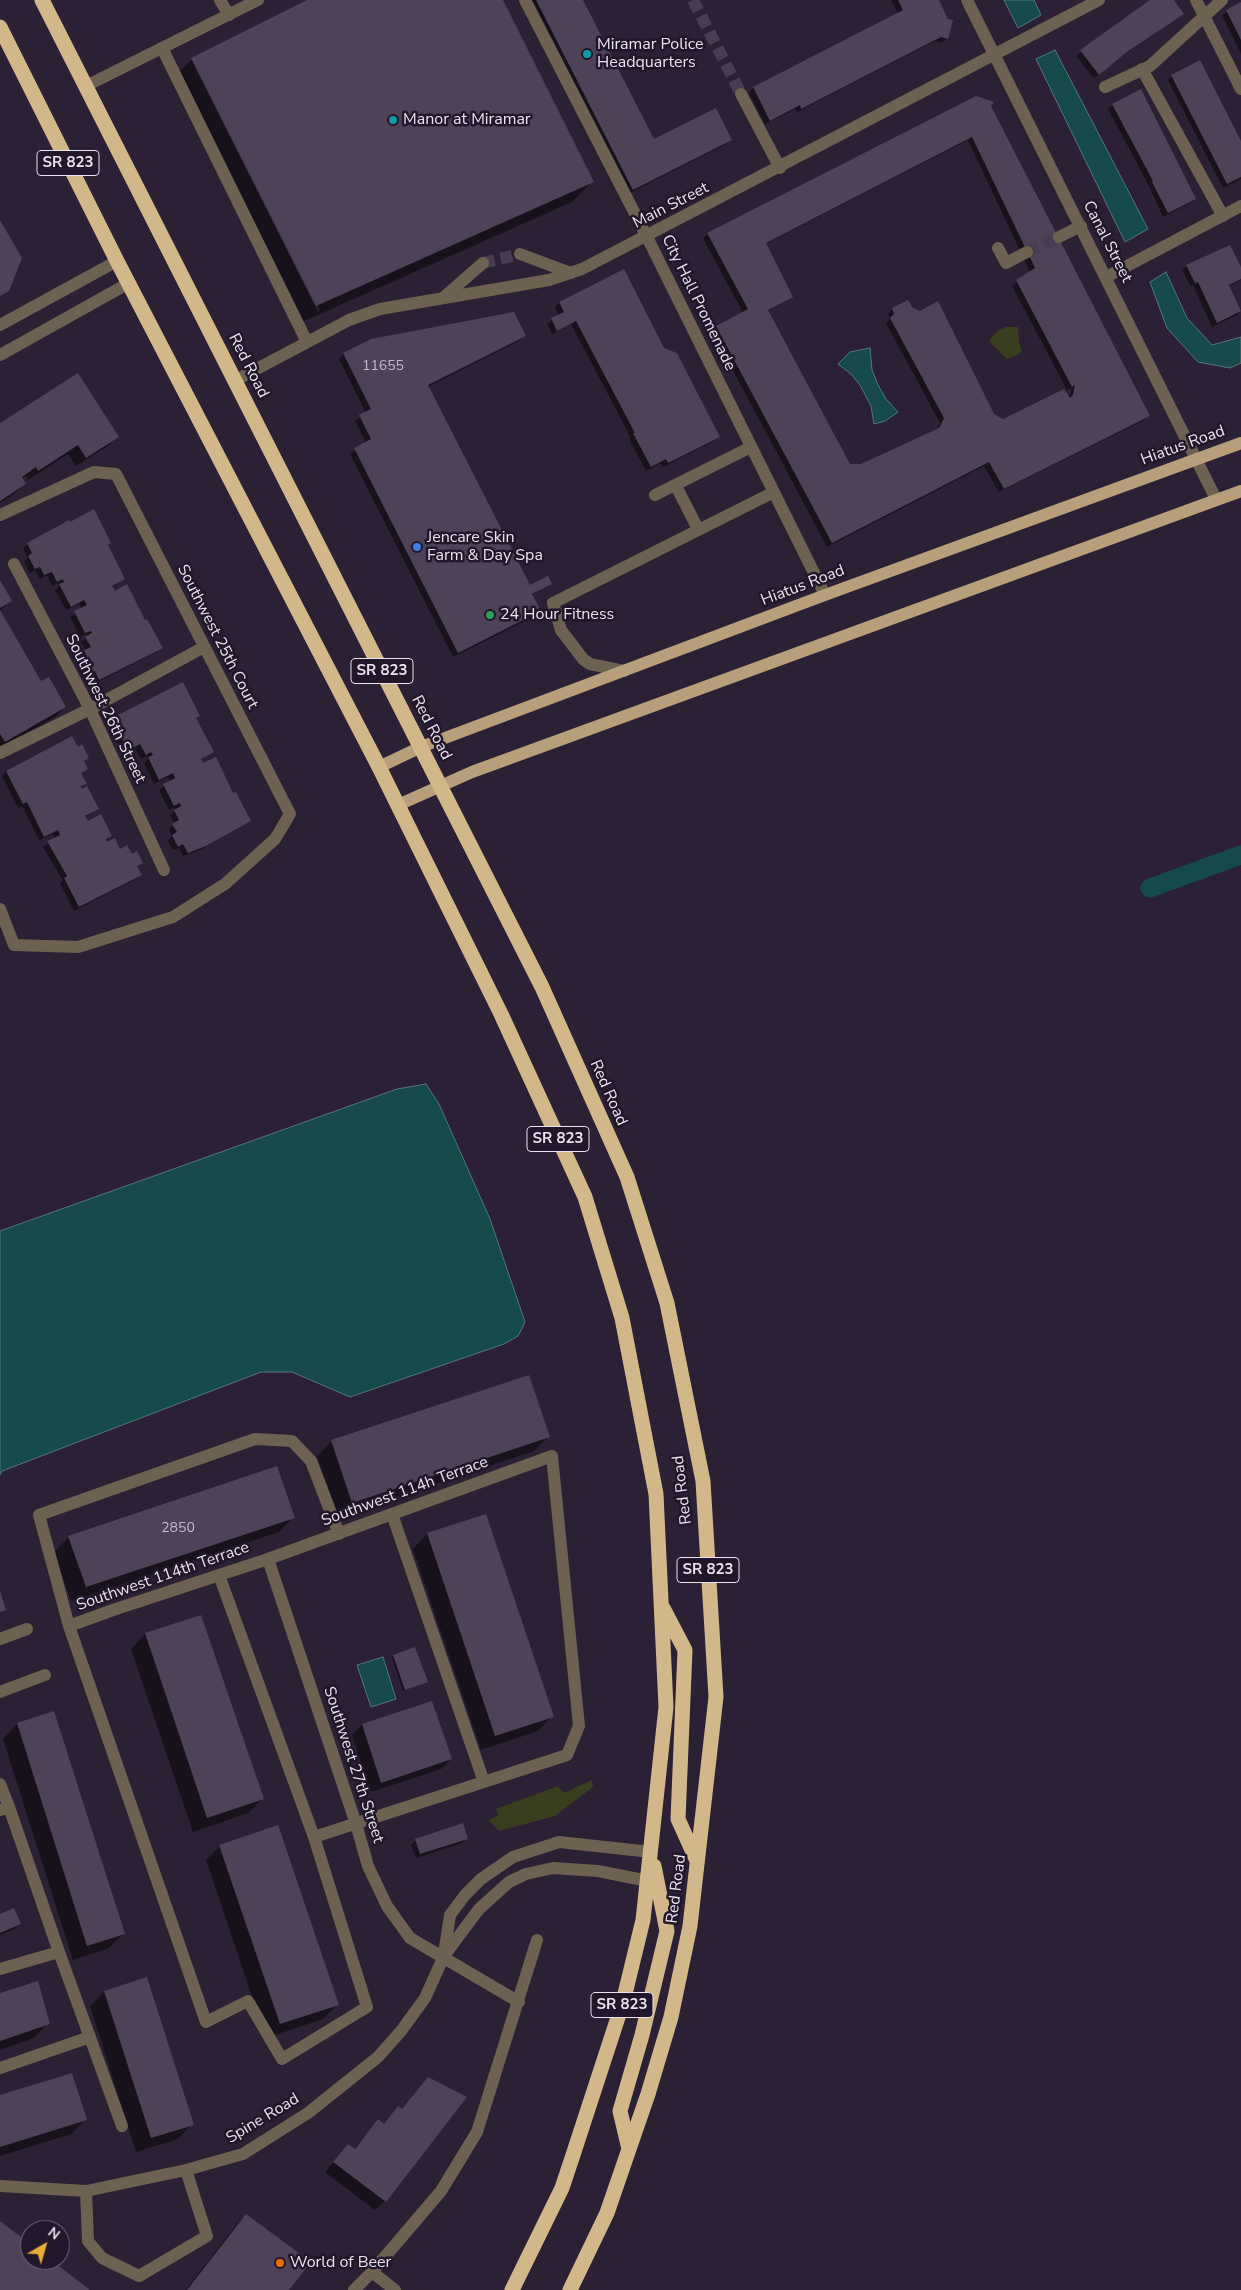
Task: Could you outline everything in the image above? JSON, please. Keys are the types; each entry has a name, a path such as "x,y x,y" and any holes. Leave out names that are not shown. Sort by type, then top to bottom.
{"highway":[{"name":"Red Road","path":"42,0 542,987 627,1177 667,1303 703,1481 716,1697 690,1926 671,2017 608,2213 570,2290"},
{"name":"Red Road","path":"0,26 128,283 379,767 501,1014 585,1197 622,1318 656,1494 666,1707 648,1881 643,1920 623,2002 576,2146 562,2188 512,2290"},
{"path":"661,1605 685,1650 678,1819 698,1861"},
{"path":"629,2149 620,2111 642,2036 667,1931 651,1852"}],"main road":[{"name":"Hiatus Road","path":"379,767 421,748 825,595 1241,443"},
{"path":"398,805 440,786 1241,491"}],"street":[{"path":"220,0 229,15"},
{"path":"86,86 258,0"},
{"name":"City Hall Promenade","path":"524,0 647,237 825,595"},
{"name":"Canal Street","path":"967,0 1216,499"},
{"name":"Main Street","path":"236,380 349,320 380,309 549,280 571,273 647,237 1099,0"},
{"path":"1196,0 1241,89"},
{"path":"1104,87 1150,66 1222,0"},
{"path":"162,48 307,342"},
{"path":"1142,69 1224,216"},
{"path":"740,94 780,168"},
{"path":"1106,277 1241,206"},
{"path":"1059,237 1081,226"},
{"path":"998,248 1006,263 1027,252"},
{"path":"520,254 571,273"},
{"path":"0,326 117,261"},
{"path":"443,298 483,263"},
{"path":"0,355 128,283"},
{"path":"655,495 751,447"},
{"name":"Southwest 25th Court","path":"0,515 94,472 116,474 290,814 275,839 225,884 173,917 78,947 14,945 0,909"},
{"path":"676,486 698,529"},
{"path":"624,671 590,664 583,659 561,630 553,603 774,492"},
{"name":"Southwest 26th Street","path":"14,564 90,709 164,870"},
{"path":"0,753 90,709 204,647"},
{"path":"219,1575 314,1837 367,2007 282,2059 248,2001 206,2022 69,1626 38,1515 255,1439 292,1441 312,1461 339,1534"},
{"name":"Southwest 114h Terrace","path":"268,1559 552,1456 579,1726 567,1755 484,1782"},
{"path":"314,1837 484,1782 392,1514"},
{"name":"Southwest 114th Terrace","path":"69,1626 268,1559"},
{"name":"Southwest 27th Street","path":"268,1559 356,1824 368,1866 387,1906 410,1938 444,1956 519,2002"},
{"path":"0,1638 28,1629"},
{"path":"0,1692 45,1674"},
{"path":"0,1784 5,1809 122,2126"},
{"name":"Spine Road","path":"444,1956 450,1915 481,1878 513,1857 559,1842 651,1852"},
{"name":"Spine Road","path":"0,2186 86,2191 186,2170 244,2154 308,2113 378,2057 402,2031 425,1998 444,1956 479,1909 493,1894 509,1882 526,1874 553,1868 573,1868 648,1881"},
{"path":"354,2290 372,2272 440,2191 477,2132 537,1940"},
{"path":"0,1969 59,1952"},
{"path":"0,2068 90,2037"},
{"path":"86,2191 88,2241 102,2258 139,2276 206,2236 186,2170"},
{"path":"372,2272 395,2290"}],"shaded area":[{"path":"1004,0 1034,0 1041,15 1018,28"},
{"path":"1055,50 1148,229 1125,242 1036,59"},
{"path":"1166,272 1187,318 1212,345 1241,337 1241,363 1230,368 1198,362 1167,328 1150,282"},
{"path":"1006,327 1018,327 1022,351 1018,355 1007,359 989,341 997,331"},
{"path":"870,348 872,370 878,385 886,399 898,412 885,421 874,424 871,406 860,385 851,374 838,364 850,352"},
{"path":"426,1084 439,1104 490,1219 525,1322 518,1336 504,1344 350,1397 292,1372 261,1372 2,1471 0,1475 0,1231 397,1089"},
{"path":"383,1657 396,1699 371,1707 357,1665"},
{"path":"592,1780 593,1787 555,1816 499,1831 489,1820 498,1816 496,1809 558,1786 564,1793"}],"building":[{"name":"Manor at Miramar","path":"307,0 503,0 594,182 316,306 191,58"},
{"name":"Miramar Police Headquarters","path":"536,0 583,0 654,139 716,108 732,140 633,190"},
{"path":"898,0 939,0 948,19 953,20 948,39 941,37 801,109 800,105 770,121 753,87 903,10"},
{"path":"1150,0 1174,0 1184,14 1127,52 1099,75 1080,50"},
{"path":"1241,2 1241,40 1226,10"},
{"path":"1200,60 1241,141 1241,177 1227,184 1171,75"},
{"path":"1141,89 1196,199 1168,213 1112,104"},
{"path":"976,96 994,102 991,106 1150,416 1004,489 989,462 832,543 716,326 748,309 707,233","holes":["972,137 1035,268 1016,280 1072,387 1075,385 1073,395 1070,398 1064,389 1003,419 994,414 938,301 920,311 913,308 908,300 892,308 894,314 890,318 944,418 939,428 861,464 850,464 768,310 793,297 766,243"]},
{"path":"0,220 22,258 9,291 0,296"},
{"path":"1230,245 1241,267 1241,279 1229,285 1241,311 1217,323 1198,282 1195,283 1186,265"},
{"path":"624,269 664,348 677,353 720,437 668,463 666,459 651,467 576,321 557,331 551,318 564,312 559,302"},
{"path":"514,312 526,336 428,385 530,585 548,576 552,584 532,594 541,611 458,653 354,448 371,439 359,415 371,409 343,353 371,339"},
{"path":"78,373 119,437 86,458 78,445 38,471 36,467 22,477 26,484 0,501 0,423"},
{"path":"94,509 111,543 108,545 125,579 112,586 115,591 127,584 145,620 147,619 163,648 99,680 95,671 89,674 83,662 88,659 84,650 91,647 85,637 92,633 91,631 85,633 74,611 87,605 84,600 71,607 59,584 64,582 63,579 57,582 52,572 44,575 40,567 35,569 28,556 32,553 27,543 69,520 70,522"},
{"path":"0,580 12,601 0,608"},
{"path":"0,610 41,681 49,677 66,707 5,742 0,734"},
{"path":"183,682 200,716 196,718 214,752 201,759 203,763 216,757 233,793 236,792 251,821 206,846 188,853 183,844 178,847 172,835 177,832 172,824 179,820 174,810 181,806 180,803 174,806 163,784 175,778 173,773 159,780 148,757 153,755 151,752 146,755 140,744 133,748 129,740 124,742 116,729 121,726 116,716"},
{"path":"72,736 78,747 82,744 89,758 84,761 88,769 81,773 87,784 81,786 82,789 87,786 99,809 85,816 88,821 101,814 112,836 106,839 107,842 115,838 120,849 127,845 132,854 137,851 143,863 137,866 142,875 79,907 64,878 67,876 47,841 60,835 58,830 44,837 27,802 23,804 6,771"},
{"path":"529,1375 550,1437 352,1503 331,1440"},
{"path":"277,1466 295,1518 86,1587 68,1536"},
{"path":"486,1514 554,1717 495,1736 427,1533"},
{"path":"0,1591 6,1610 0,1612"},
{"path":"201,1615 264,1799 207,1818 145,1633"},
{"path":"415,1647 428,1682 405,1690 393,1655"},
{"path":"432,1701 452,1759 381,1783 362,1724"},
{"path":"54,1711 125,1934 87,1946 17,1723"},
{"path":"463,1823 468,1839 420,1854 415,1839"},
{"path":"278,1825 339,2005 280,2024 219,1845"},
{"path":"14,1908 21,1924 0,1933 0,1914"},
{"path":"147,1977 194,2125 151,2138 104,1991"},
{"path":"38,1981 50,2024 0,2041 0,1993"},
{"path":"72,2073 87,2120 0,2147 0,2095"},
{"path":"428,2077 467,2097 386,2202 333,2162 348,2144 355,2149 378,2119 384,2124 398,2106 402,2109"},
{"path":"246,2214 311,2262 289,2290 187,2290"},
{"path":"0,2221 20,2236 20,2270 64,2270 90,2290 0,2290"}],"waterway":[{"path":"1150,888 1241,855"}],"tunnel":[{"path":"693,0 741,94"},
{"path":"1027,252 1059,237"},
{"path":"483,263 520,254"}],"place":[{"name":"Miramar Police Headquarters","path":"587,54"},
{"name":"Manor at Miramar","path":"393,120"},
{"name":"Jencare Skin Farm & Day Spa","path":"417,547"},
{"name":"24 Hour Fitness","path":"490,615"},
{"name":"World of Beer","path":"280,2263"}]}
